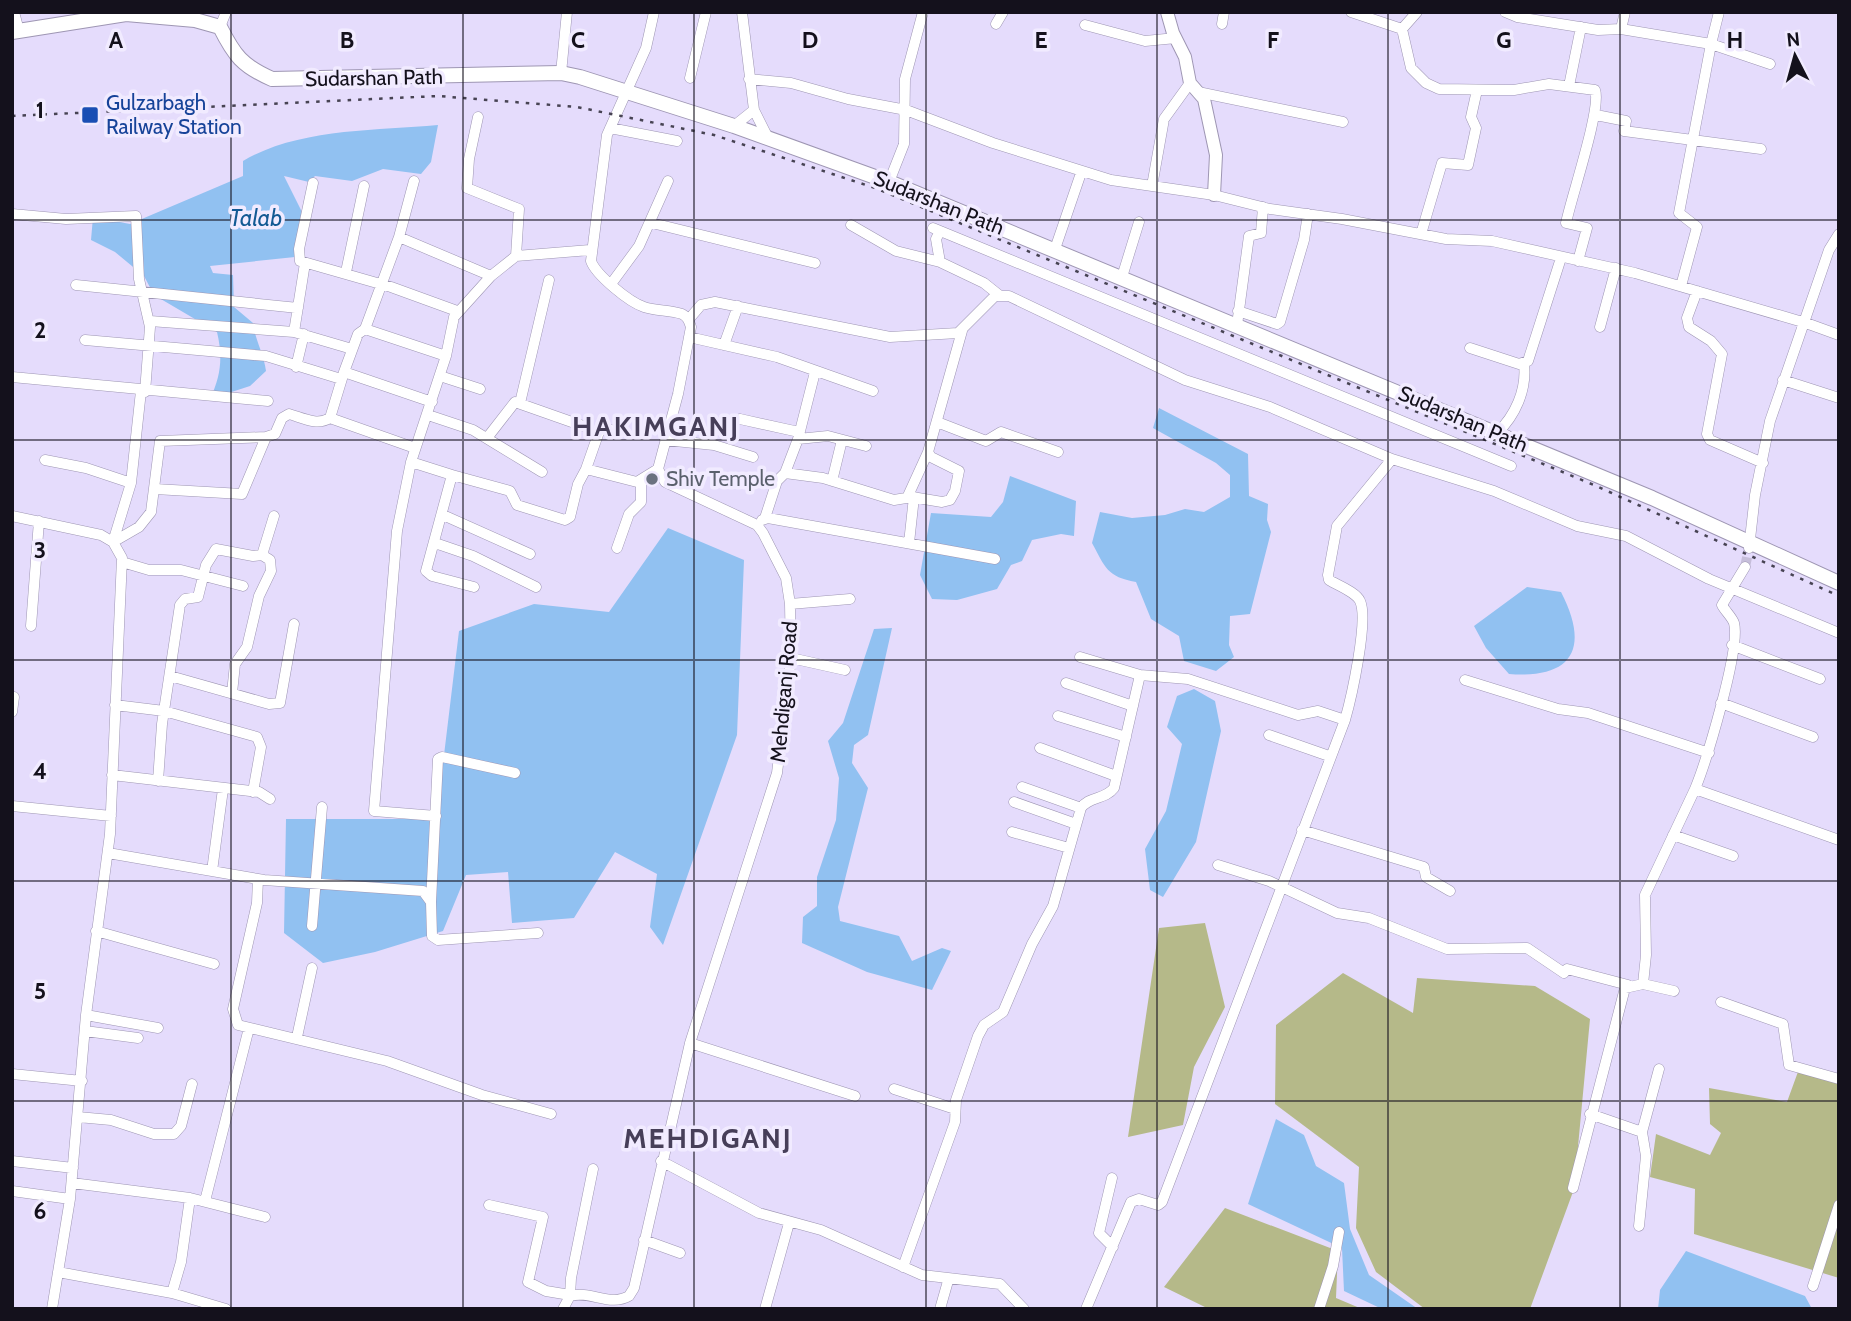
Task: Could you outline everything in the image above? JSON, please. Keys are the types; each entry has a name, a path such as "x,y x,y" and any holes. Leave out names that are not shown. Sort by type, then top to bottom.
{"main road":[{"path":"15,32 126,14 195,20 220,27"},
{"name":"Sudarshan Path","path":"220,27 232,52 241,61 272,79 561,73 734,126 889,182 1122,277 1237,318 1258,334 1497,433 1839,583"}],"street":[{"path":"15,12 15,32"},
{"path":"220,27 226,12"},
{"path":"561,73 567,12"},
{"path":"654,12 646,48 610,128 590,250 592,265 631,302 645,308 683,315 689,319"},
{"path":"690,78 706,12"},
{"path":"742,12 754,110 768,138"},
{"path":"889,182 904,144 905,79 922,12"},
{"path":"996,24 1003,12"},
{"path":"1167,12 1194,87 1204,99 1216,155 1214,195"},
{"path":"1222,24 1224,12"},
{"path":"1351,12 1364,14 1397,27"},
{"path":"1397,27 1417,12"},
{"path":"1505,12 1517,17 1621,29 1711,44 1770,64"},
{"path":"1621,29 1625,12"},
{"path":"1681,286 1697,227 1679,213 1719,12"},
{"path":"1085,25 1145,41 1176,38"},
{"path":"1569,86 1581,26"},
{"path":"1397,27 1408,63 1426,83 1439,89 1514,90 1549,84 1595,90 1596,115 1572,189 1566,223 1587,228 1578,261"},
{"path":"749,79 791,83 848,99 905,110 1081,173 1421,234 1492,242 1616,268 1839,335"},
{"path":"1194,87 1343,122"},
{"path":"1152,186 1164,118 1194,87"},
{"path":"1421,234 1442,163 1468,165 1476,128 1471,117 1477,90"},
{"path":"734,126 754,110"},
{"path":"1596,115 1626,121 1624,131 1761,149"},
{"path":"478,117 469,159 467,188 519,209 516,256"},
{"path":"610,128 677,141"},
{"path":"1055,249 1081,173"},
{"path":"330,418 352,349 358,334 365,329 398,236 414,181"},
{"path":"611,284 652,223 667,181"},
{"path":"313,183 298,257 305,263 346,272 457,311"},
{"path":"346,272 364,186"},
{"path":"1263,207 1261,233 1249,236 1237,318 1261,318 1280,322 1304,240 1308,214"},
{"path":"12,214 66,219 136,216 142,291 150,321 150,347 131,483 113,542"},
{"path":"1122,277 1139,222"},
{"path":"652,223 815,263"},
{"path":"851,225 896,251 940,262 984,283 999,295 1009,296 1185,380 1286,414 1392,459 1494,491 1577,526 1626,536 1691,570 1783,612 1839,633"},
{"path":"940,262 936,229 1511,466"},
{"path":"1750,544 1755,495 1770,421 1829,250 1839,234"},
{"path":"398,236 491,276"},
{"path":"436,816 374,811 391,581 397,531 411,462 440,376 457,311 491,276 516,256 590,250"},
{"path":"1497,433 1510,419 1525,384 1524,364 1532,351 1561,258"},
{"path":"296,367 298,308 305,263"},
{"path":"1600,327 1616,268"},
{"path":"520,402 550,280"},
{"path":"76,285 298,308"},
{"path":"1697,291 1687,318 1689,327 1711,341 1722,354 1707,434 1710,440 1763,463"},
{"path":"909,543 911,498 928,452 962,331 999,295"},
{"path":"586,469 641,481 658,469 689,337 689,319 707,303 738,306 890,337 962,331"},
{"path":"724,345 738,306"},
{"path":"1258,334 1261,318"},
{"path":"150,321 299,333 352,349"},
{"path":"365,329 446,356"},
{"path":"689,337 777,357 873,391"},
{"path":"85,340 266,356 296,367 343,376 432,402"},
{"path":"1470,348 1524,364"},
{"path":"761,522 777,481 785,473 799,436 815,372"},
{"path":"440,376 480,389"},
{"path":"12,377 143,392 268,401"},
{"path":"1783,380 1839,397"},
{"path":"487,438 509,405 520,402 586,427"},
{"path":"113,542 126,536 147,519 155,489 155,461 160,442 266,437 275,434 284,415 316,422 330,418 415,448"},
{"path":"428,415 473,430 542,472"},
{"path":"740,419 799,436 828,436 866,446"},
{"path":"937,422 986,441 1001,432 1058,452"},
{"path":"411,462 510,491 517,505 565,520 570,517 578,484 600,429 621,431"},
{"path":"155,489 242,494 266,437"},
{"path":"665,440 714,445 752,457"},
{"path":"832,481 842,440"},
{"path":"785,473 832,481 894,500 911,498 947,502 955,491 957,468 932,457 928,452"},
{"path":"1086,1309 1133,1200 1139,1199 1158,1205 1162,1202 1283,889 1329,756 1345,720 1359,653 1362,606 1357,597 1329,580 1328,575 1337,526 1392,459"},
{"path":"45,460 86,468 131,483"},
{"path":"658,469 665,482 761,522 909,543 995,559"},
{"path":"452,475 443,515 426,567 427,574 474,587"},
{"path":"617,548 629,514 641,502 641,481"},
{"path":"443,515 530,554"},
{"path":"12,516 75,527 113,542 119,548 122,562 108,853 86,1015 72,1183 52,1309"},
{"path":"262,555 274,516"},
{"path":"31,626 39,521"},
{"name":"Mehdiganj Road","path":"615,1305 629,1296 634,1288 690,1043 777,773 791,658 790,604 786,578 761,522"},
{"path":"435,543 473,556 536,587"},
{"path":"158,781 164,711 180,605 185,599 198,597 202,577 216,548 262,555 270,560 271,571 259,596 247,647 234,664 232,693"},
{"path":"122,562 139,568 181,570 243,586"},
{"path":"1643,984 1646,956 1645,895 1709,753 1721,703 1734,623 1722,605 1745,567"},
{"path":"790,604 850,599"},
{"path":"170,676 269,704 280,703 293,624"},
{"path":"1732,645 1820,679"},
{"path":"1080,657 1140,675 1178,677 1298,715 1318,710 1345,720"},
{"path":"791,658 845,670"},
{"path":"903,1267 955,1122 955,1109 981,1029 1003,1012 1028,952 1053,906 1081,808 1089,800 1111,792 1140,675"},
{"path":"1465,680 1558,709 1588,712 1709,753"},
{"path":"1066,683 1133,706"},
{"path":"12,712 14,696"},
{"path":"1721,703 1813,737"},
{"path":"115,705 164,711 257,737 261,747 253,792"},
{"path":"1058,716 1126,737"},
{"path":"1269,735 1329,756"},
{"path":"1040,748 1116,776"},
{"path":"515,773 442,757 438,759 431,902 432,936 438,940 538,933"},
{"path":"112,775 253,792 270,799"},
{"path":"1022,787 1081,808"},
{"path":"212,871 223,789"},
{"path":"1695,789 1839,840"},
{"path":"1014,802 1076,824"},
{"path":"12,806 111,816"},
{"path":"312,926 322,807"},
{"path":"1302,830 1424,867 1426,877 1450,891"},
{"path":"1012,832 1069,848"},
{"path":"1673,835 1733,856"},
{"path":"108,853 314,886 418,890 423,891 431,902"},
{"path":"1218,865 1269,881 1337,913 1369,918 1447,948 1527,948 1565,971 1628,985 1643,984 1674,991"},
{"path":"258,879 257,903 233,1016 238,1025 297,1037 397,1065 482,1095 551,1114"},
{"path":"96,930 214,964"},
{"path":"297,1037 312,968"},
{"path":"1573,1188 1614,1018 1628,985"},
{"path":"1721,1002 1783,1024 1789,1065 1839,1079"},
{"path":"86,1015 158,1028"},
{"path":"205,1201 249,1028"},
{"path":"85,1031 138,1038"},
{"path":"690,1043 855,1096"},
{"path":"1639,1226 1646,1156 1642,1132 1659,1069"},
{"path":"12,1074 82,1081"},
{"path":"78,1117 111,1121 154,1134 174,1134 181,1126 192,1084"},
{"path":"894,1088 955,1109"},
{"path":"1590,1114 1642,1132"},
{"path":"12,1161 73,1168"},
{"path":"661,1161 759,1213 821,1230 922,1275 948,1281 1000,1284 1024,1309"},
{"path":"563,1309 570,1295 593,1169"},
{"path":"1112,1178 1099,1233 1113,1247"},
{"path":"72,1183 190,1198 265,1217"},
{"path":"12,1191 70,1199"},
{"path":"173,1293 181,1262 190,1198"},
{"path":"489,1205 543,1217 528,1282 546,1291 578,1294 615,1305"},
{"path":"1813,1286 1839,1205"},
{"path":"765,1309 789,1223"},
{"path":"1319,1309 1333,1266 1339,1232"},
{"path":"644,1240 680,1253"},
{"path":"58,1272 173,1293 202,1306 226,1309"},
{"path":"940,1309 948,1281"}],"green space":[{"path":"1205,923 1225,1007 1194,1067 1183,1125 1128,1137 1159,928"},
{"path":"1343,973 1413,1013 1417,978 1535,986 1590,1019 1574,1189 1530,1309 1425,1309 1376,1272 1356,1228 1359,1167 1275,1104 1276,1025"},
{"path":"1799,1069 1839,1082 1839,1278 1694,1234 1695,1189 1650,1177 1656,1134 1710,1155 1721,1133 1710,1124 1709,1088 1787,1102"},
{"path":"1225,1208 1338,1251 1336,1298 1362,1309 1209,1309 1164,1287"}],"water":[{"name":"Talab","path":"438,125 431,162 421,174 383,169 352,181 315,176 309,182 284,176 304,216 295,257 210,266 213,273 233,275 234,307 253,323 266,371 250,386 210,399 220,366 217,332 154,295 144,276 115,252 91,240 93,217 130,224 243,176 243,161 288,142 363,130"},
{"path":"1159,408 1248,454 1249,496 1268,504 1267,520 1271,532 1250,614 1230,616 1229,645 1234,657 1216,671 1184,661 1179,636 1151,619 1136,582 1119,577 1108,570 1092,543 1100,512 1132,518 1165,515 1185,509 1204,512 1230,497 1230,475 1216,463 1153,428"},
{"path":"1010,476 1076,501 1074,536 1061,534 1032,540 1022,561 1011,565 997,589 957,600 932,599 920,575 931,513 991,517 1003,502"},
{"path":"668,528 744,560 737,735 663,945 650,927 657,874 615,852 574,918 512,923 508,872 466,875 443,931 375,952 323,963 284,933 286,819 406,819 437,813 459,631 534,604 609,612"},
{"path":"1527,587 1561,592 1570,612 1574,644 1570,656 1561,665 1548,671 1509,674 1486,648 1474,626"},
{"path":"892,628 868,735 854,745 852,763 868,788 838,907 840,921 899,936 912,961 942,948 951,951 932,990 867,972 802,943 803,917 817,906 817,877 836,820 839,778 828,741 843,723 874,629"},
{"path":"1194,689 1215,701 1221,731 1196,842 1163,897 1150,890 1145,849 1166,811 1182,744 1167,727 1177,696"},
{"path":"1276,1119 1304,1135 1316,1166 1344,1183 1350,1229 1369,1275 1418,1309 1382,1309 1344,1291 1342,1248 1248,1204"},
{"path":"1686,1251 1805,1296 1812,1309 1658,1309 1660,1290"}],"tunnel":[{"path":"1745,567 1749,548"}],"railway":[{"path":"12,116 438,96 577,107 714,135 875,188 1594,485 1839,596"}],"place":[{"name":"Gulzarbagh Railway Station","path":"90,115"},
{"name":"Shiv Temple","path":"652,479"}],"district":[{"name":"HAKIMGANJ","path":"656,426"},
{"name":"MEHDIGANJ","path":"708,1138"}]}
